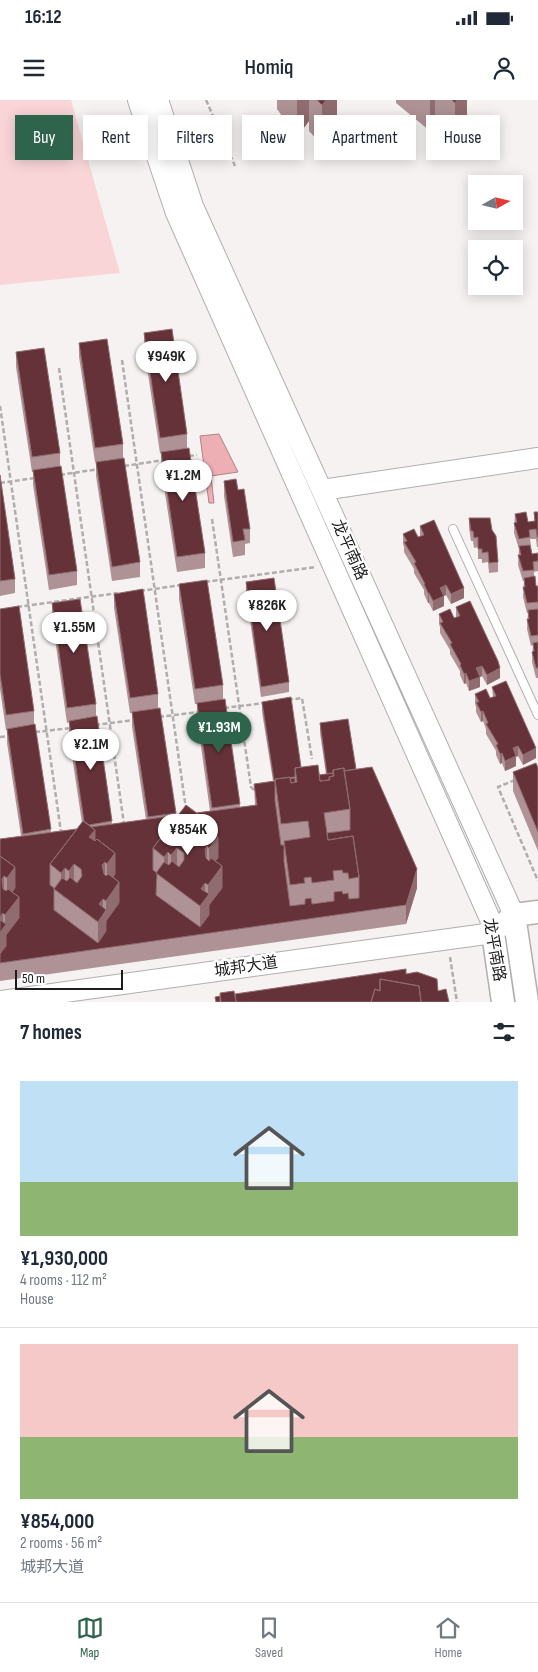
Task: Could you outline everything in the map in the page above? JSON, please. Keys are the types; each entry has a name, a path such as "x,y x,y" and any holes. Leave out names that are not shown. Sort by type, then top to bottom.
{"main road":[{"path":"493,933 514,915 538,912"},
{"name":"龙平南路","path":"514,915 528,941 527,1002"},
{"name":"城邦大道","path":"493,933 528,941"},
{"name":"龙平南路","path":"493,933 503,1002"}],"street":[{"name":"龙平南路","path":"138,100 176,213 490,919 493,933"},
{"name":"龙平南路","path":"158,100 193,206 514,915"},
{"path":"322,490 538,458"},
{"name":"城邦大道","path":"0,1002 493,933"}],"lane":[{"path":"452,529 538,715"},
{"path":"529,695 538,694"}],"path":[{"path":"206,100 235,166"},
{"path":"122,360 186,812"},
{"path":"59,368 126,832"},
{"path":"0,406 62,839"},
{"path":"180,458 197,455"},
{"path":"119,466 171,459"},
{"path":"56,475 101,469"},
{"path":"0,483 38,478"},
{"path":"212,518 251,787 259,794"},
{"path":"202,582 322,566"},
{"path":"137,591 183,585"},
{"path":"15,607 119,593"},
{"path":"284,700 302,698 312,759"},
{"path":"220,709 266,703"},
{"path":"154,718 201,711"},
{"path":"92,726 137,720"},
{"path":"28,733 74,728"},
{"path":"0,737 19,734"},
{"path":"522,777 498,787 538,881"},
{"path":"450,954 457,1002"}],"shaded area":[{"path":"0,100 71,100 83,142 83,160 88,160 120,273 0,285"},
{"path":"219,434 238,472 211,476 214,503 209,503 200,436"}],"building":[{"path":"317,100 326,100 322,105"},
{"path":"172,329 187,434 160,438 144,333"},
{"path":"107,339 123,444 95,448 79,343"},
{"path":"44,348 60,453 32,457 16,352"},
{"path":"189,448 205,553 177,557 161,452"},
{"path":"124,458 140,562 112,567 96,462"},
{"path":"61,466 77,571 49,575 33,470"},
{"path":"0,475 15,579 0,581"},
{"path":"236,479 238,490 244,489 250,529 243,529 245,540 233,542 224,481"},
{"path":"526,512 528,522 535,521 534,512 538,512 538,537 536,529 529,530 530,537 519,539 514,523 517,522 515,514"},
{"path":"469,518 490,518 492,530 496,536 498,562 489,563 488,552 482,553 482,549 478,549 478,537 474,538"},
{"path":"434,520 464,588 451,594 446,585 440,588 444,596 433,601 414,563 416,562 404,542 407,541 403,534 414,529 418,537 424,535 420,526"},
{"path":"530,545 532,554 538,553 538,561 533,562 534,570 523,571 518,555 521,555 519,546"},
{"path":"535,576 536,586 538,586 538,602 527,603 523,587 525,587 524,578"},
{"path":"274,578 289,682 261,687 246,582"},
{"path":"207,580 223,685 195,689 179,584"},
{"path":"143,589 158,694 130,698 114,594"},
{"path":"80,599 96,704 67,708 52,603"},
{"path":"470,601 500,668 487,675 482,666 476,668 480,677 469,681 450,644 452,643 440,623 443,622 439,614 450,609 454,618 460,616 456,607"},
{"path":"19,606 34,711 6,715 0,674 0,609"},
{"path":"538,609 538,635 531,636 527,619 529,619 528,610"},
{"path":"538,642 538,668 536,668 532,652 534,651 533,643"},
{"path":"506,681 536,748 523,755 518,746 513,748 516,756 505,761 496,745 498,744 486,724 488,723 483,711 481,712 476,702 479,702 475,694 486,689 490,698 496,696 492,687"},
{"path":"291,697 301,767 295,768 295,777 274,780 262,702"},
{"path":"225,699 240,804 212,808 197,703"},
{"path":"160,708 176,813 148,817 132,712"},
{"path":"97,716 112,821 89,825 84,821 69,721"},
{"path":"348,719 356,769 344,771 344,768 333,770 333,773 327,774 320,723"},
{"path":"35,724 51,829 23,834 7,729"},
{"path":"536,763 538,768 538,832 513,772"},
{"path":"318,765 320,781 330,780 329,777 334,776 333,770 344,768 350,809 324,813 328,840 353,836 359,877 349,879 348,873 343,873 342,870 333,871 334,880 312,883 311,877 304,878 305,883 290,885 284,841 310,837 309,828 308,821 281,824 275,779 290,777 291,783 297,782 295,768"},
{"path":"372,767 417,869 406,905 0,963 0,954 6,946 6,935 19,918 19,897 12,892 15,888 15,867 0,856 0,839 77,829 50,864 50,885 54,888 54,910 98,943 106,931 106,921 119,903 119,882 113,877 115,874 115,853 97,839 95,841 95,830 91,827 178,815 153,848 153,870 157,873 156,895 200,927 209,915 209,905 222,888 222,866 215,861 218,858 218,837 199,823 198,825 198,814 196,813 257,805 254,784 275,781 275,800 281,845 284,845 284,861 290,906 305,904 305,899 311,898 312,904 334,901 334,892 342,891 343,894 348,893 349,899 359,898 359,877 353,836 328,840 327,833 350,830 350,809 344,771"},
{"path":"333,773 329,780 320,781 319,775"},
{"path":"295,778 295,782 291,783 290,779"},
{"path":"186,805 198,814 192,821 197,825 199,823 218,837 209,848 207,846 205,849 206,858 209,861 211,858 222,866 208,885 205,883 201,889 209,894 200,906 156,873 164,862 169,865 172,861 179,867 184,860 184,853 177,848 171,855 168,852 164,857 153,848"},
{"path":"83,821 95,830 89,837 95,841 97,839 115,853 107,864 105,862 102,865 106,876 108,874 119,882 106,901 103,899 99,904 106,910 98,922 54,889 62,878 67,881 70,877 77,883 82,876 81,869 74,864 69,871 65,868 61,873 50,864"},
{"path":"0,856 15,867 7,878 4,876 2,879 3,889 6,891 8,889 19,897 5,915 3,913 0,917"},
{"path":"0,920 6,924 0,933"},
{"path":"406,969 406,974 417,972 437,979 438,991 446,989 449,1002 421,1002 419,986 380,979 380,991 375,989 371,1002 236,1002 235,994"},
{"path":"380,979 419,986 421,1002 371,1002 375,989 380,991"},
{"path":"234,991 236,1002 221,1002 220,993"},
{"path":"220,996 220,1002 216,1002 215,997"}]}
